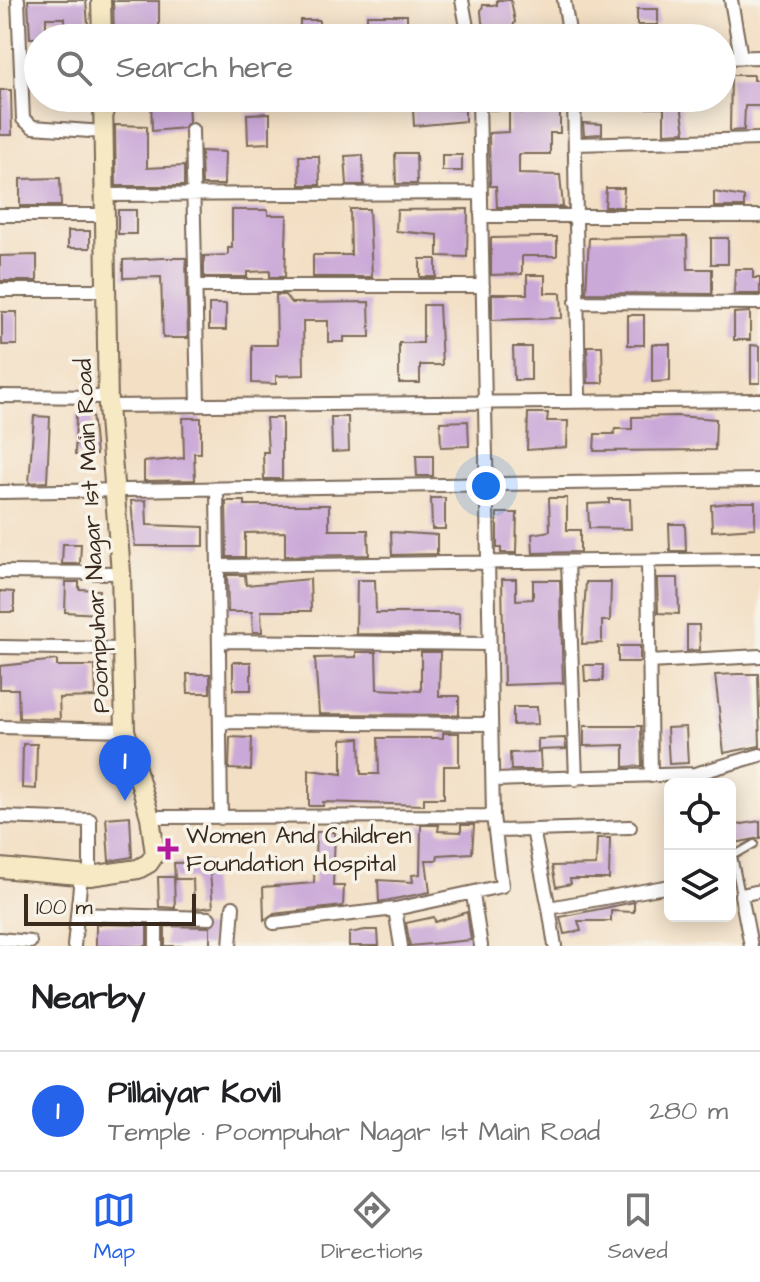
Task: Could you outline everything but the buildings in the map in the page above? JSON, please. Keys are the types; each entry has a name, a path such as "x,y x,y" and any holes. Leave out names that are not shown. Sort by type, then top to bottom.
{"main road":[{"path":"101,0 102,24"},
{"name":"Poompuhar Nagar 1st Main Road","path":"0,868 86,876 138,869 149,863 155,854 150,817 125,730 121,573 108,402 103,112"}],"street":[{"path":"18,0 23,119 33,127 104,132"},
{"path":"462,0 466,24"},
{"path":"564,0 568,24"},
{"path":"731,0 735,24"},
{"path":"736,28 741,57"},
{"path":"736,57 760,57"},
{"path":"274,923 395,909 473,895 502,886 493,816 479,112"},
{"path":"574,112 579,400"},
{"path":"192,130 198,405"},
{"path":"575,144 760,139"},
{"path":"105,195 481,193"},
{"path":"0,215 105,215"},
{"path":"481,216 760,216"},
{"path":"197,286 483,286"},
{"path":"0,290 106,290"},
{"path":"576,302 760,303"},
{"path":"0,396 198,405 760,400"},
{"path":"0,492 760,480"},
{"path":"217,489 221,818"},
{"path":"218,566 760,559"},
{"path":"568,562 576,779"},
{"path":"648,562 651,776"},
{"path":"0,572 121,573"},
{"path":"219,641 490,644"},
{"path":"0,647 123,649"},
{"path":"649,662 760,656"},
{"path":"220,722 491,724"},
{"path":"0,727 125,730"},
{"path":"494,780 695,774 760,755"},
{"path":"150,817 493,816"},
{"path":"0,817 90,820 86,876 77,914 74,946"},
{"path":"495,831 630,827"},
{"path":"533,830 555,946"},
{"path":"549,908 664,887"},
{"path":"751,946 741,895 760,891"},
{"path":"473,895 481,946"},
{"path":"230,946 233,907"},
{"path":"395,909 401,946"},
{"path":"77,914 209,918"},
{"path":"156,916 156,946"},
{"path":"0,939 30,942"}],"lane":[{"path":"741,895 733,856 754,844"}],"place":[{"name":"Pillaiyar Kovil","path":"125,801"},
{"name":"Women And Children Foundation Hospital","path":"168,849"}]}
